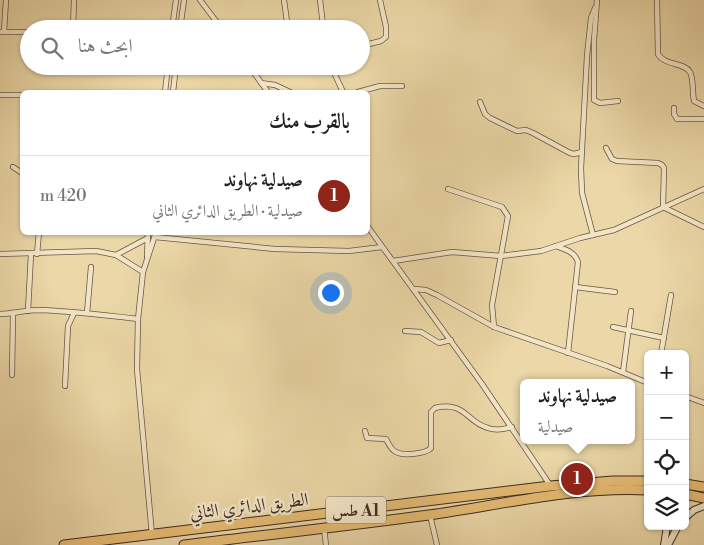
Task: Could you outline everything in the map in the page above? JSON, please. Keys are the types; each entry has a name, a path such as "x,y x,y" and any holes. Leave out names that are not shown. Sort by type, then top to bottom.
{"highway":[{"name":"الطريق الدائري الثاني","path":"64,545 550,486 613,481 644,487"},
{"path":"689,485 704,487"},
{"name":"الطريق الدائري الثاني","path":"184,545 430,515 568,494 644,488"},
{"path":"689,495 704,498"},
{"path":"317,514 302,520 303,525 324,528"},
{"path":"174,545 251,532 252,528 248,526 229,524"}],"street":[{"path":"6,0 2,32 20,32"},
{"path":"73,20 74,0"},
{"path":"173,20 176,0"},
{"path":"181,20 184,0"},
{"path":"200,0 215,20"},
{"path":"284,0 287,20"},
{"path":"320,0 322,20"},
{"path":"370,44 381,41 386,37 386,27 380,0"},
{"path":"593,235 582,193 582,152 587,56 591,18 597,0"},
{"path":"657,0 658,54 665,61 686,68 689,71 694,101 704,106"},
{"path":"595,8 594,100 600,103 618,101"},
{"path":"165,90 167,75"},
{"path":"173,90 175,75"},
{"path":"256,75 267,90"},
{"path":"335,75 342,90"},
{"path":"262,83 285,90"},
{"path":"365,90 380,86 402,86"},
{"path":"0,95 20,95"},
{"path":"480,102 485,114 490,118 517,131 526,130 533,133 570,153 578,154 582,152"},
{"path":"674,108 674,114 677,119 704,119"},
{"path":"606,148 612,159 617,162 658,163 662,165 664,168 664,208"},
{"path":"13,167 20,172"},
{"path":"448,189 494,204 506,210 508,216 492,305 494,327"},
{"path":"393,261 452,252 501,256 541,252 614,230 704,189"},
{"path":"664,208 704,227"},
{"path":"370,230 451,340 520,439"},
{"path":"28,311 34,254 38,235"},
{"path":"147,235 138,319 137,369 152,535"},
{"path":"146,258 156,235 275,249 350,251 382,247"},
{"path":"116,255 146,239"},
{"path":"556,246 572,252 578,262 568,353"},
{"path":"0,254 96,251 116,255 144,272"},
{"path":"87,313 91,268"},
{"path":"575,287 615,292"},
{"path":"414,289 426,290 437,295 494,327 644,380"},
{"path":"661,350 671,295"},
{"path":"0,314 36,310 138,319"},
{"path":"623,372 631,311"},
{"path":"65,386 68,326 74,313"},
{"path":"12,375 13,314"},
{"path":"613,327 664,338"},
{"path":"405,331 421,332 440,343 451,340"},
{"path":"689,397 704,402"},
{"path":"365,431 367,438 386,439 397,453 420,454 430,448 431,412 435,408 446,406 458,409 487,428 502,430 512,427"},
{"path":"523,444 550,486"},
{"path":"689,514 704,506"},
{"path":"430,515 437,545"},
{"path":"324,528 326,545"},
{"path":"667,530 668,544"},
{"path":"668,544 676,530"}],"place":[{"name":"صيدلية نهاوند","path":"577,479"}]}
